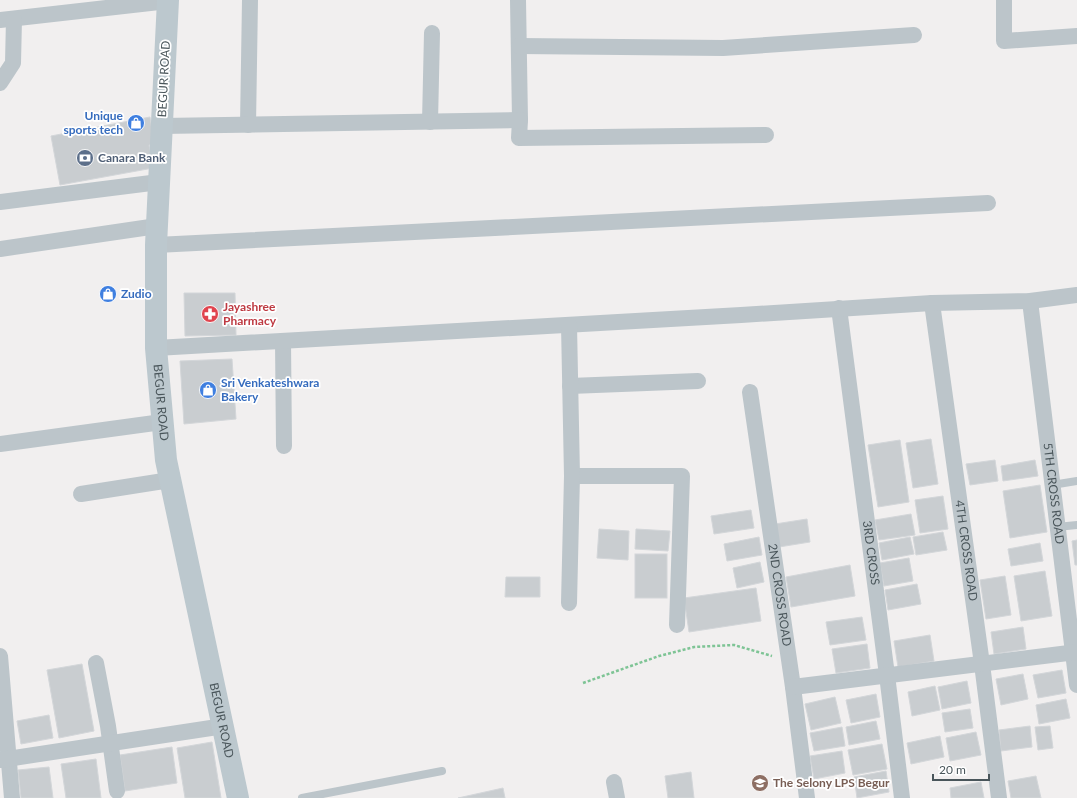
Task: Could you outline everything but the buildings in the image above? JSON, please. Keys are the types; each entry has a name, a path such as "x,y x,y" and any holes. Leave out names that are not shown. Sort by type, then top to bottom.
{"main road":[{"name":"BEGUR ROAD","path":"168,0 156,236 156,348 162,422 166,460 170,480 224,726 238,798"}],"street":[{"path":"0,84 13,63 7,19 66,6 168,0"},
{"path":"248,125 250,0"},
{"path":"518,0 519,138 766,135"},
{"path":"1004,0 1004,41 1077,36"},
{"path":"430,122 432,33"},
{"path":"519,46 723,48 914,35"},
{"path":"162,126 520,120"},
{"path":"0,202 159,182"},
{"path":"0,250 156,236 988,203"},
{"path":"156,348 839,308 932,303 1030,301 1077,296"},
{"name":"5TH CROSS ROAD","path":"1030,301 1057,527 1075,652 1077,686"},
{"name":"4TH CROSS ROAD","path":"932,303 999,798"},
{"name":"3RD CROSS","path":"839,308 902,798"},
{"path":"569,325 572,476 569,603"},
{"path":"282,341 284,446"},
{"path":"570,386 698,381"},
{"name":"2ND CROSS ROAD","path":"750,392 793,686 807,798"},
{"path":"0,444 162,422"},
{"path":"572,476 682,476 677,626"},
{"path":"81,494 170,480"},
{"path":"793,686 1075,652"},
{"path":"0,656 4,760 12,798"},
{"path":"96,663 117,790"},
{"path":"4,760 224,726"}],"lane":[{"path":"1052,485 1077,481"},
{"path":"1057,527 1077,525"},
{"path":"302,798 442,771"}],"path":[{"path":"582,683 660,656 694,647 734,645 789,661"}],"place":[{"name":"Unique sports tech","path":"136,123"},
{"name":"Canara Bank","path":"85,158"},
{"name":"Zudio","path":"108,294"},
{"name":"Jayashree Pharmacy","path":"210,314"},
{"name":"Sri Venkateshwara Bakery","path":"208,390"},
{"name":"The Selony LPS Begur","path":"760,783"}]}
